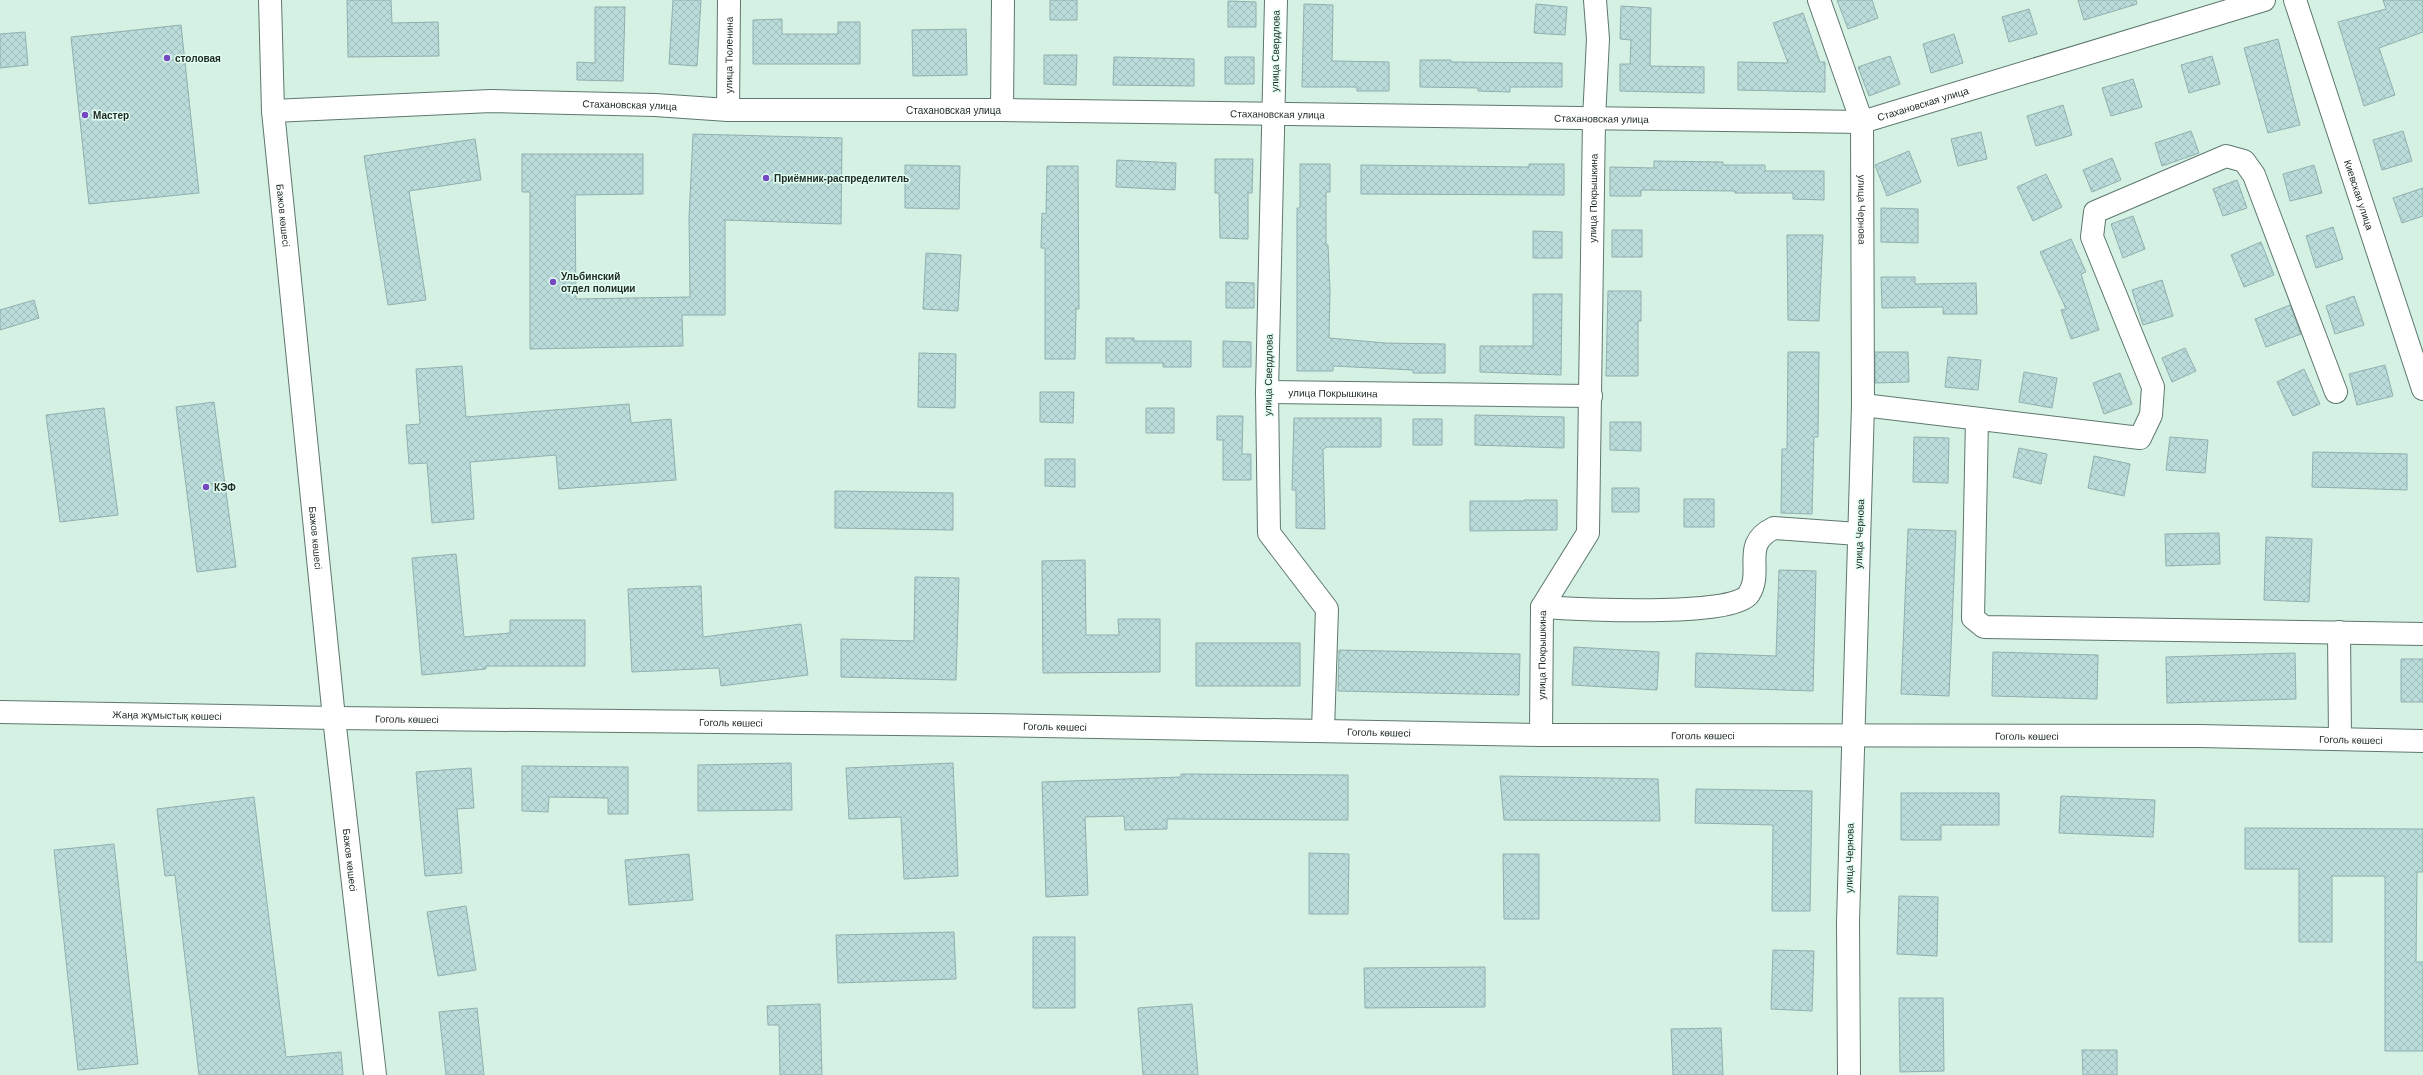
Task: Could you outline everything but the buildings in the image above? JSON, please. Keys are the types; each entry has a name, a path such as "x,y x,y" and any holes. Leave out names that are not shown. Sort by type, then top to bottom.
{"street":[{"name":"Бажов көшесі","path":"270,0 273,111 334,718 376,1075"},
{"name":"улица Тюленина","path":"728,110 729,0"},
{"path":"1002,110 1003,0"},
{"name":"улица Свердлова","path":"1276,0 1267,392 1269,533 1326,609 1323,730"},
{"name":"улица Покрышкина","path":"1541,735 1542,607 1588,533 1594,119 1598,39 1595,0"},
{"name":"улица Чернова","path":"1819,0 1862,122 1863,405 1852,736 1848,922 1849,1075"},
{"name":"Стахановская улица","path":"273,111 491,101 655,105 728,110 1002,110 1862,122 2264,0"},
{"name":"Киевская улица","path":"2295,0 2423,389"},
{"path":"1863,405 2140,438 2151,415 2153,387 2092,237 2095,212 2226,156 2244,161 2254,175 2336,392"},
{"name":"улица Покрышкина","path":"1267,392 1591,396"},
{"path":"1977,419 1973,618 1984,627 2423,634"},
{"path":"1542,607 1646,610 1733,604 1748,595 1754,583 1754,548 1763,533 1774,528 1858,534"},
{"path":"2338,632 2340,739"},
{"name":"Жаңа жұмыстық көшесі","path":"0,712 334,718"},
{"name":"Гоголь көшесі","path":"334,718 1323,730 1541,735 2200,736 2423,740"}],"place":[{"name":"столовая","path":"167,58"},
{"name":"Мастер","path":"85,115"},
{"name":"Приёмник-распределитель","path":"766,178"},
{"name":"Ульбинский отдел полиции","path":"553,282"},
{"name":"КЭФ","path":"206,487"}]}
